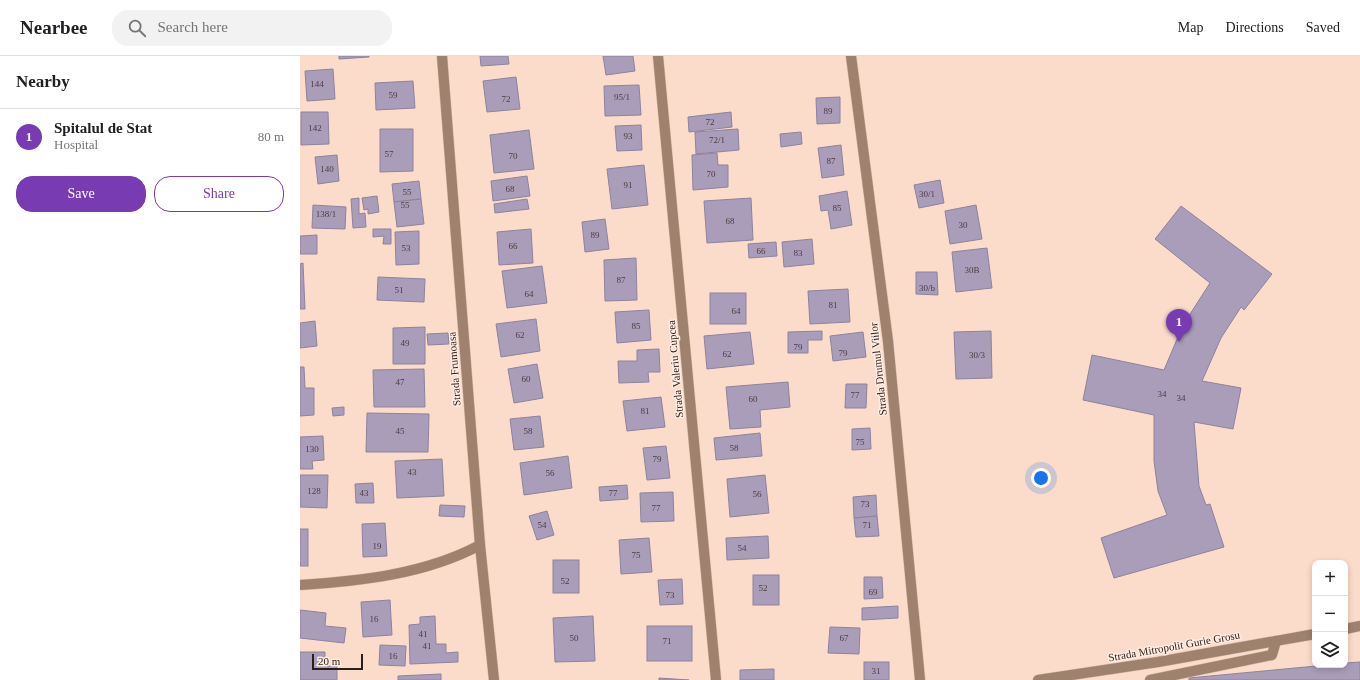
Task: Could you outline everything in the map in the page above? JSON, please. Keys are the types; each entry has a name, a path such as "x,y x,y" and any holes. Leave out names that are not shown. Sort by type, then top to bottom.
{"street":[{"name":"Strada Frumoasa","path":"442,56 480,545 494,680"},
{"name":"Strada Valeriu Cupcea","path":"658,56 716,680"},
{"name":"Strada Drumul Viilor","path":"851,56 888,340 920,680"},
{"path":"300,585 349,582 383,576 457,556 480,545"},
{"path":"1348,628 1360,626"},
{"name":"Strada Mitropolit Gurie Grosu","path":"1038,680 1158,662 1312,635"},
{"path":"1150,680 1161,679 1272,655 1276,641"},
{"path":"1158,662 1161,679"}],"building":[{"path":"339,56 369,56 369,57 339,59"},
{"path":"480,56 508,56 509,64 481,66"},
{"path":"603,56 633,56 635,71 606,75"},
{"path":"333,69 335,99 307,101 305,71"},
{"path":"516,77 520,109 487,112 483,81"},
{"path":"413,81 415,108 376,110 375,83"},
{"path":"639,85 641,115 605,116 604,86"},
{"path":"840,97 840,123 817,124 816,98"},
{"path":"301,112 328,112 329,144 301,145"},
{"path":"731,112 732,127 689,132 688,117"},
{"path":"641,125 642,150 617,151 615,126"},
{"path":"380,129 413,129 413,171 380,172"},
{"path":"738,129 739,150 696,154 695,132"},
{"path":"529,130 534,169 494,173 490,135"},
{"path":"801,132 802,144 781,147 780,134"},
{"path":"841,145 844,175 822,178 818,148"},
{"path":"717,153 718,165 728,165 728,187 693,190 692,155"},
{"path":"337,155 339,181 318,184 315,157"},
{"path":"644,165 648,205 612,209 607,169"},
{"path":"527,176 530,196 493,201 491,181"},
{"path":"940,180 944,203 919,208 914,185"},
{"path":"419,181 421,199 394,202 392,184"},
{"path":"847,191 852,225 831,229 828,210 821,211 819,196"},
{"path":"377,196 379,212 368,214 368,209 364,210 362,198"},
{"path":"359,198 359,214 365,213 366,227 353,228 351,199"},
{"path":"751,198 753,240 707,243 704,201"},
{"path":"421,199 424,224 397,227 394,202"},
{"path":"527,199 529,209 495,213 494,204"},
{"path":"313,205 346,207 345,229 312,228"},
{"path":"976,205 982,239 950,244 945,211"},
{"path":"1181,206 1272,274 1244,310 1241,307 1221,338 1202,381 1241,388 1233,429 1194,422 1199,486 1206,505 1210,504 1224,547 1114,578 1101,538 1167,515 1158,491 1154,461 1154,415 1083,400 1092,355 1164,370 1183,325 1210,283 1155,239"},
{"path":"605,219 609,249 585,252 582,222"},
{"path":"373,229 391,229 391,244 383,244 384,236 373,237"},
{"path":"531,229 533,263 499,265 497,232"},
{"path":"419,231 419,264 396,265 395,232"},
{"path":"317,235 317,254 300,254 300,236"},
{"path":"812,239 814,264 784,267 782,242"},
{"path":"776,242 777,256 749,258 748,244"},
{"path":"987,248 992,288 956,292 952,252"},
{"path":"636,258 637,300 605,301 604,260"},
{"path":"303,263 305,309 300,309 300,264"},
{"path":"542,266 547,303 507,308 502,271"},
{"path":"916,272 937,272 938,295 916,294"},
{"path":"378,277 425,279 424,302 377,300"},
{"path":"848,289 850,322 810,324 808,291"},
{"path":"710,293 746,293 746,324 710,324"},
{"path":"649,310 651,340 617,343 615,312"},
{"path":"536,319 540,351 501,357 496,324"},
{"path":"315,321 317,346 300,348 300,323"},
{"path":"425,327 425,364 393,364 393,328"},
{"path":"822,331 822,340 808,340 808,353 788,353 788,332"},
{"path":"991,331 992,378 956,379 954,332"},
{"path":"750,332 754,364 707,369 704,336"},
{"path":"863,332 866,357 833,361 830,336"},
{"path":"448,333 449,344 428,345 427,334"},
{"path":"659,349 660,372 648,372 649,382 619,383 618,361 637,361 637,350"},
{"path":"537,364 543,398 514,403 508,369"},
{"path":"300,367 304,367 305,388 314,388 314,415 300,416"},
{"path":"424,369 425,407 374,407 373,370"},
{"path":"788,382 790,407 760,410 761,427 730,429 726,387"},
{"path":"846,384 867,384 866,408 845,408"},
{"path":"661,397 665,427 627,431 623,401"},
{"path":"344,407 344,415 333,416 332,408"},
{"path":"367,413 429,414 428,452 366,452"},
{"path":"540,416 544,447 514,450 510,419"},
{"path":"870,428 871,449 852,450 852,429"},
{"path":"760,433 762,456 716,460 714,438"},
{"path":"323,436 324,460 312,461 313,469 300,469 300,437"},
{"path":"666,446 670,478 647,480 643,448"},
{"path":"568,456 572,488 524,495 520,463"},
{"path":"442,459 444,496 397,498 395,461"},
{"path":"300,475 328,475 327,508 300,507"},
{"path":"765,475 769,513 730,517 727,479"},
{"path":"373,483 374,503 356,503 355,484"},
{"path":"627,485 628,499 600,501 599,487"},
{"path":"673,492 674,521 641,522 640,493"},
{"path":"876,495 877,516 854,518 853,497"},
{"path":"440,505 465,506 464,517 439,516"},
{"path":"547,511 554,535 537,540 529,516"},
{"path":"877,516 879,536 856,537 854,518"},
{"path":"385,523 387,556 363,557 362,524"},
{"path":"300,529 308,529 308,566 300,566"},
{"path":"768,536 769,558 727,560 726,538"},
{"path":"649,538 652,572 621,574 619,540"},
{"path":"553,560 579,560 579,593 553,593"},
{"path":"753,575 779,575 779,605 753,605"},
{"path":"864,577 882,577 883,598 864,599"},
{"path":"682,579 683,604 660,605 658,580"},
{"path":"390,600 392,635 363,637 361,602"},
{"path":"898,606 898,618 862,620 862,608"},
{"path":"300,610 326,613 325,626 346,628 344,643 300,638"},
{"path":"435,616 436,644 446,644 446,653 458,652 458,662 410,664 409,625 420,624 420,617"},
{"path":"593,616 595,661 555,662 553,618"},
{"path":"647,626 692,626 692,661 647,661"},
{"path":"830,627 860,628 859,654 828,653"},
{"path":"380,645 406,646 405,666 379,665"},
{"path":"300,652 325,652 325,666 337,666 337,680 300,680"},
{"path":"864,662 889,662 889,680 864,680"},
{"path":"1360,662 1360,680 1189,680 1189,678 1312,666 1312,668 1348,668 1348,663"},
{"path":"774,669 774,680 740,680 740,670"},
{"path":"441,674 441,680 398,680 398,676"},
{"path":"659,678 689,680 659,680"}],"place":[{"name":"Spitalul de Stat","path":"1179,342"}]}
